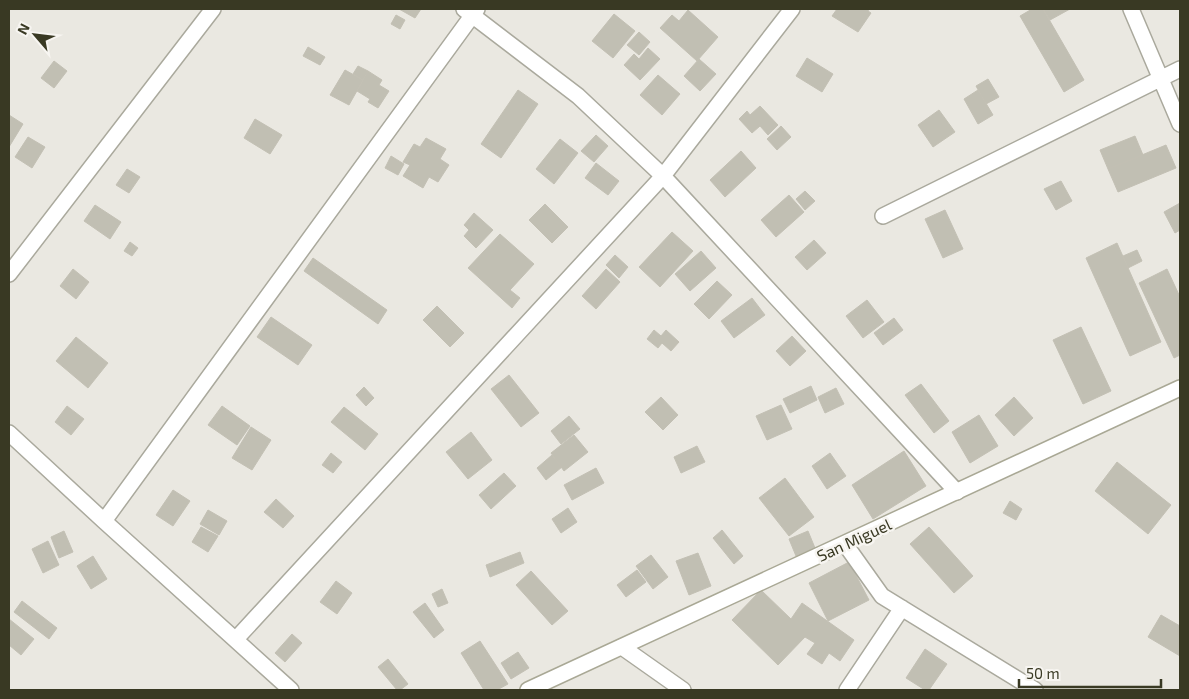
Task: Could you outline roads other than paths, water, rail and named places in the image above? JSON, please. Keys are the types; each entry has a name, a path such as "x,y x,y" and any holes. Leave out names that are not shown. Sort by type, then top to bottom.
{"street":[{"path":"9,274 213,9"},
{"path":"236,639 663,176 792,9"},
{"path":"1131,9 1180,124"},
{"path":"104,522 471,11 578,96 663,176 957,492"},
{"path":"883,216 1180,69"},
{"name":"San Miguel","path":"528,690 1180,388"},
{"path":"9,433 104,522 292,690"},
{"path":"845,544 882,596 1035,690"},
{"path":"847,690 902,608"},
{"path":"622,647 683,690"}]}
